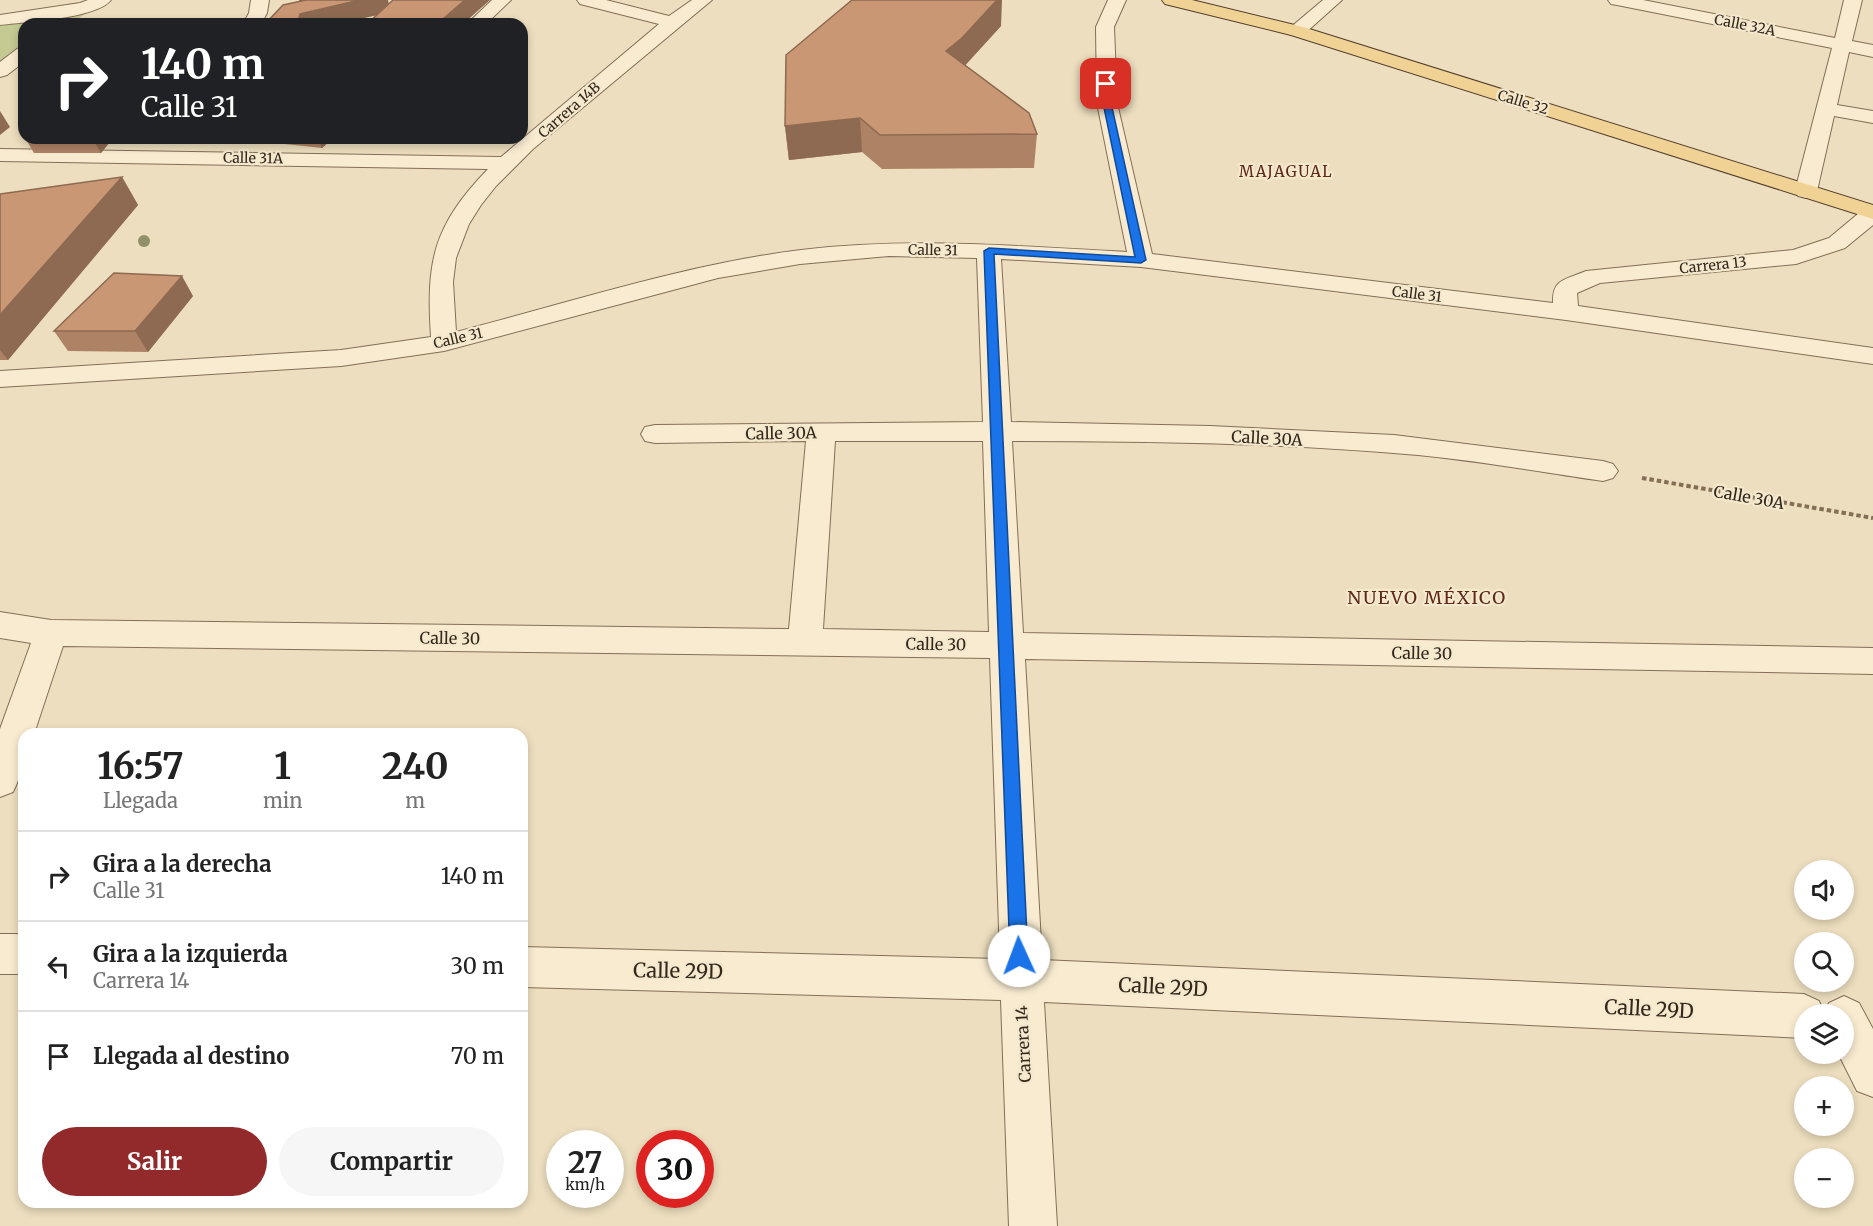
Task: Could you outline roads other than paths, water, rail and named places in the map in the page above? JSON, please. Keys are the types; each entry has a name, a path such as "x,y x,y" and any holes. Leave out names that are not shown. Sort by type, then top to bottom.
{"main road":[{"name":"Calle 32","path":"1171,0 1298,31 1873,212"}],"street":[{"path":"70,18 84,8 102,0"},
{"path":"255,18 260,0"},
{"path":"482,18 502,0"},
{"path":"586,0 671,22"},
{"name":"Carrera 14B","path":"444,343 441,291 446,249 467,207 506,163 671,22 703,0"},
{"path":"1117,0 1105,27 1107,103 1141,260"},
{"path":"1298,31 1333,0"},
{"name":"Calle 32A","path":"1617,0 1873,51"},
{"path":"1806,191 1853,0"},
{"path":"0,20 84,8"},
{"path":"0,71 18,58"},
{"path":"1827,109 1873,117"},
{"path":"131,156 142,144"},
{"path":"330,160 347,144"},
{"name":"Calle 31A","path":"0,155 506,163"},
{"name":"Carrera 13","path":"1566,312 1565,289 1595,276 1796,257 1837,243 1873,212"},
{"name":"Calle 31","path":"0,379 340,358 444,343 736,267 800,257 889,249 989,251 1141,260 1566,312 1873,356"},
{"name":"Carrera 14","path":"989,251 1020,980 1033,1226"},
{"path":"805,642 821,432"},
{"name":"Calle 30A","path":"656,434 1176,433 1397,444 1603,471"},
{"name":"Calle 30","path":"0,625 51,633 1006,645 1873,661"},
{"path":"18,728 51,633"},
{"path":"0,781 18,729"},
{"path":"0,954 18,954"},
{"name":"Calle 29D","path":"528,967 1020,980 1794,1016"},
{"path":"1854,1018 1873,1017"},
{"path":"1854,1038 1873,1075"}],"district":[{"name":"MAJAGUAL","path":"1286,172"},
{"name":"NUEVO MÉXICO","path":"1427,598"}]}
